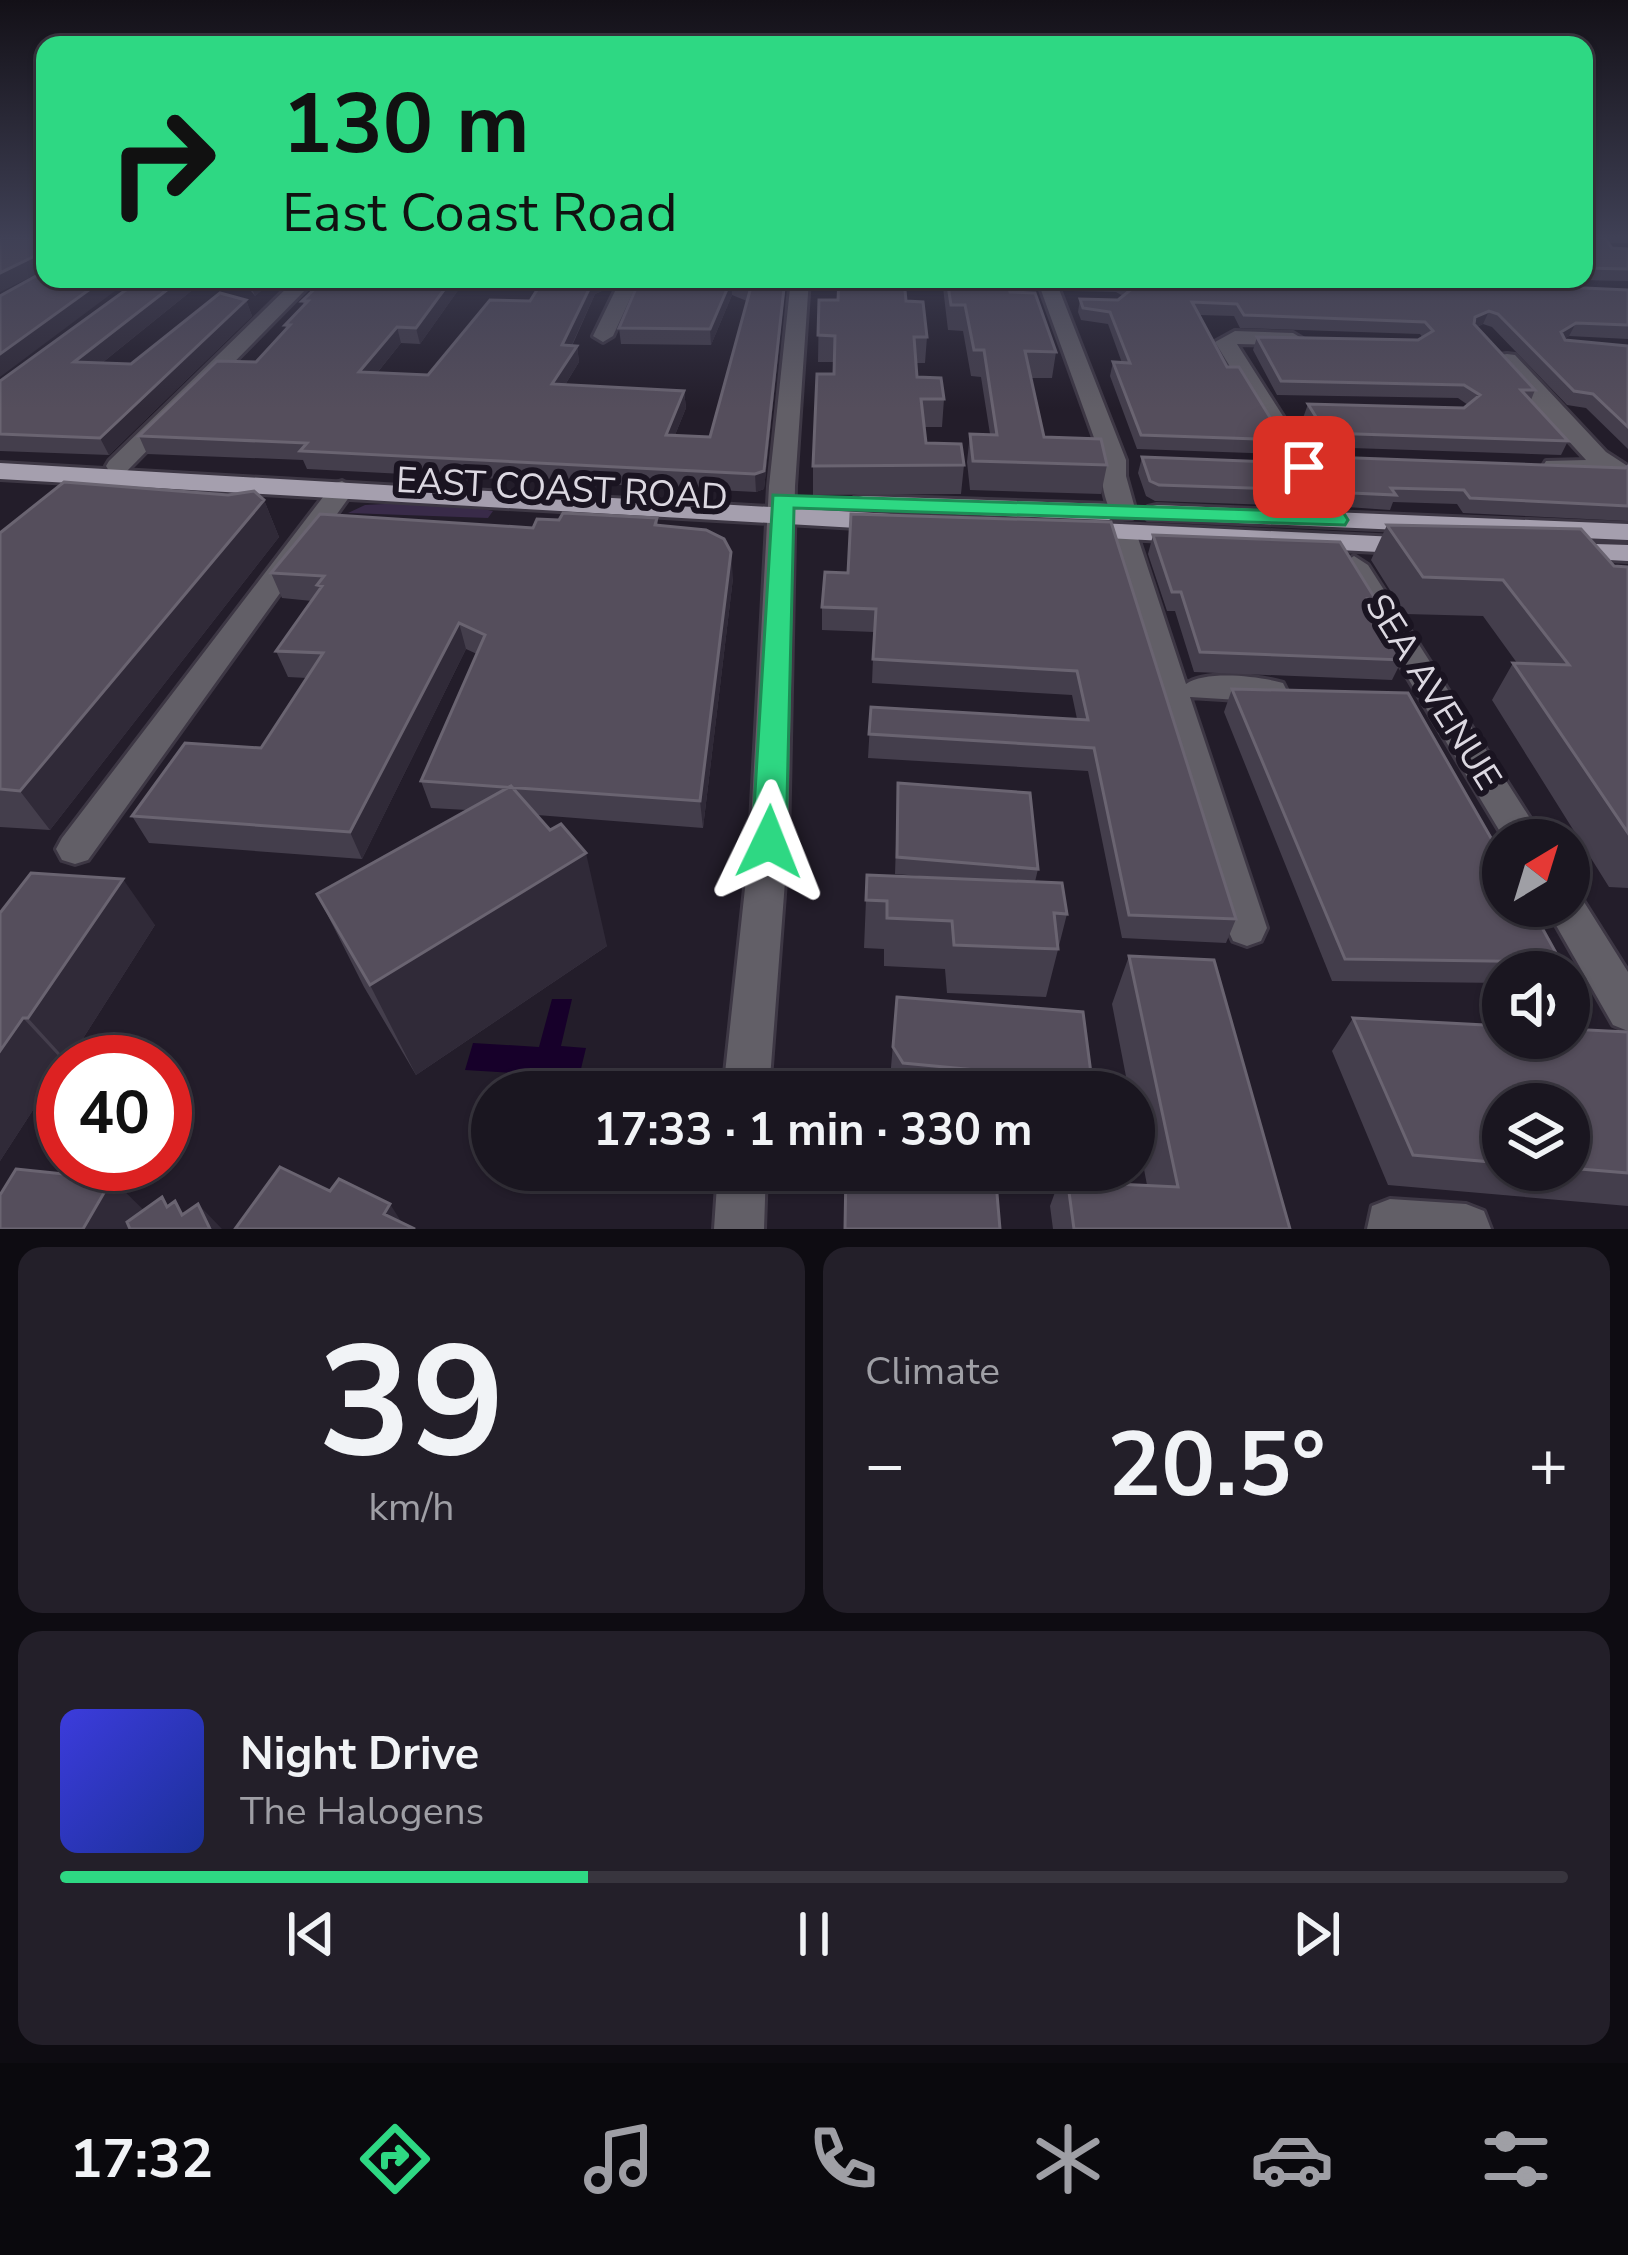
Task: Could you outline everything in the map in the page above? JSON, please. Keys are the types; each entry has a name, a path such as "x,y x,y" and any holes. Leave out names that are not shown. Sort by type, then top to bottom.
{"main road":[{"name":"EAST COAST ROAD","path":"0,460 110,473 342,489 693,507 1127,519 1628,554"},
{"name":"EAST COAST ROAD","path":"0,471 781,509"},
{"name":"EAST COAST ROAD","path":"1339,532 1628,532"}],"street":[{"path":"73,503 110,473 291,294"},
{"path":"603,336 616,294"},
{"path":"748,1071 769,842 781,509 799,294"},
{"path":"1059,294 1122,463 1113,476 1247,928"},
{"name":"SEA AVENUE","path":"1324,340 1226,338 1277,406 1339,532 1512,819"},
{"path":"1498,350 1610,468 1628,497"},
{"path":"1261,466 1332,459"},
{"path":"1520,464 1610,468"},
{"name":"EAST COAST ROAD","path":"75,849 342,489"},
{"path":"1200,688 1311,692"},
{"path":"1400,696 1439,698"},
{"path":"1577,927 1628,1012"},
{"path":"739,1229 741,1191"},
{"path":"1390,1224 1466,1229"}],"shaded area":[{"path":"442,501 493,511 488,518 348,513 365,505"},
{"path":"552,999 572,999 561,1046 586,1048 580,1071 465,1070 473,1043 539,1047"}],"building":[{"path":"3,294 83,294 0,354"},
{"path":"120,294 161,294 74,362 131,364 218,294 246,300 100,438 0,434 0,381"},
{"path":"309,294 441,294 416,328 397,327 359,372 428,375 490,300 587,294 562,345 577,346 552,384 684,391 666,435 710,437 749,294 783,294 764,471 300,451 307,443 139,436 217,361 256,362 308,301 302,301"},
{"path":"633,294 725,294 710,329 619,328"},
{"path":"838,294 905,294 906,301 923,302 927,337 914,337 917,377 941,378 944,399 921,399 926,443 961,444 964,465 813,466 817,374 834,374 835,336 818,335 819,300 838,300"},
{"path":"949,294 1035,294 1056,352 1025,351 1044,437 1101,439 1107,465 973,461 970,434 997,435 984,350 974,350 965,305 951,305"},
{"path":"1125,294 1628,294 1628,325 1576,323 1561,332 1565,340 1628,346 1628,427 1593,394 1574,391 1498,314 1489,311 1475,317 1474,324 1535,390 1521,390 1568,441 1326,433 1308,404 1464,408 1480,395 1464,385 1281,381 1257,337 1418,340 1433,331 1425,322 1244,315 1237,304 1192,302 1227,367 1239,367 1284,440 1141,435 1113,362 1130,363 1110,312 1083,308 1080,299 1118,300"},
{"path":"1142,457 1299,463 1313,486 1307,490 1159,485 1150,481"},
{"path":"1329,457 1628,466 1628,506 1470,498 1464,490 1391,488 1396,495 1352,493"},
{"path":"64,482 228,495 254,491 264,500 20,791 0,789 0,533"},
{"path":"563,513 657,518 655,525 706,530 724,539 731,552 700,801 421,781 485,635 459,623 350,832 132,816 185,743 261,748 323,653 276,651 322,586 317,585 324,576 271,573 320,514 533,528 537,519 559,520"},
{"path":"851,514 1111,522 1236,919 1129,915 1094,748 869,734 871,707 1088,720 1077,671 873,659 876,609 822,607 825,572 848,573"},
{"path":"1387,525 1581,529 1614,566 1628,567 1628,833 1513,663 1569,665 1503,580 1423,577"},
{"path":"1153,535 1340,542 1376,600 1368,599 1402,660 1200,652 1181,592 1172,592"},
{"path":"1232,689 1408,693 1482,822 1482,927 1542,927 1555,951 1482,951 1482,961 1345,959"},
{"path":"898,783 1030,793 1038,869 897,857"},
{"path":"511,786 550,830 561,824 586,853 370,985 317,894"},
{"path":"31,873 123,879 0,1051 0,913"},
{"path":"867,875 1062,883 1067,914 1054,913 1058,949 954,945 952,921 887,918 887,901 866,900"},
{"path":"1129,956 1214,960 1290,1229 1074,1229 1069,1191 1178,1187"},
{"path":"897,997 1083,1012 1091,1071 987,1071 903,1063 893,1047"},
{"path":"1353,1018 1482,1025 1482,1059 1590,1059 1590,1030 1628,1032 1628,1173 1590,1170 1590,1083 1482,1083 1482,1161 1413,1155"},
{"path":"280,1167 330,1191 339,1179 390,1204 384,1214 415,1229 235,1229"},
{"path":"16,1169 36,1171 36,1191 105,1191 83,1229 0,1229 0,1195"},
{"path":"846,1191 997,1191 1000,1229 845,1229"},
{"path":"162,1197 167,1207 175,1201 182,1215 198,1204 210,1229 130,1229 127,1222"}],"route":[{"path":"769,842 782,500 1336,520 1304,467"}]}
